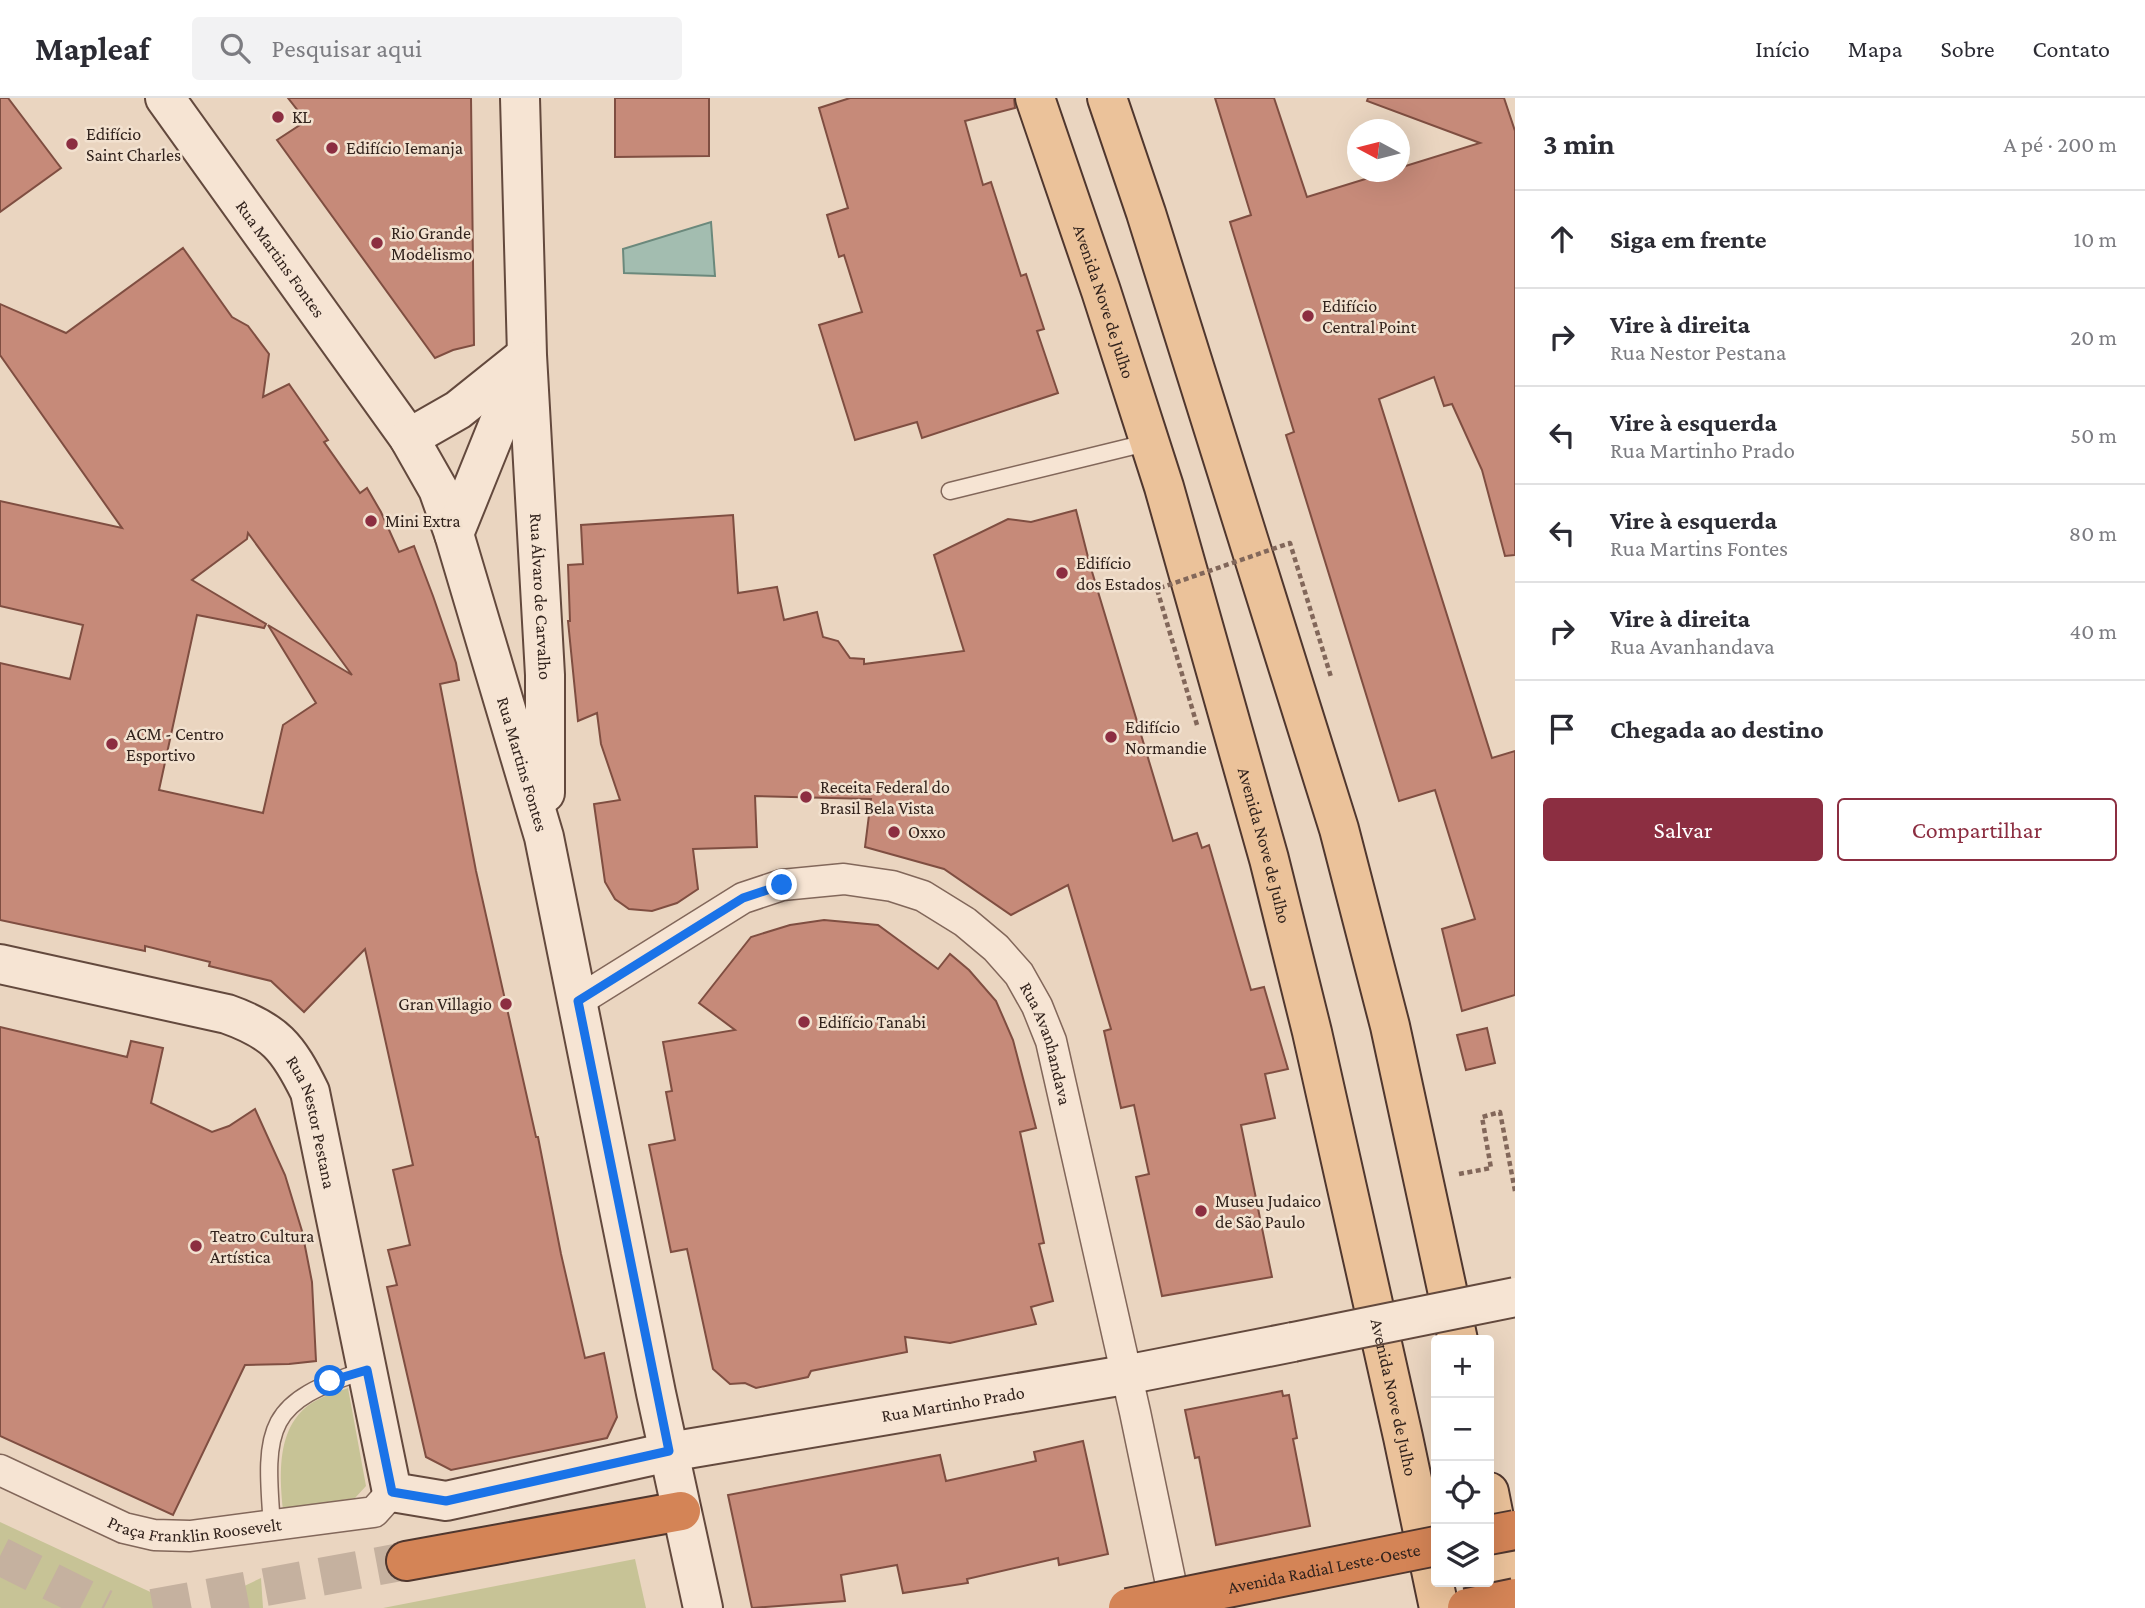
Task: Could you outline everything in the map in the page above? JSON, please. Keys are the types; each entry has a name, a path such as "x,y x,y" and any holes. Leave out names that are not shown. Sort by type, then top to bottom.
{"highway":[{"path":"405,1561 681,1511"},
{"path":"1494,1534 1515,1530"},
{"name":"Avenida Radial Leste-Oeste","path":"1128,1608 1431,1547"},
{"path":"1467,1608 1515,1598"}],"main road":[{"name":"Rua Martins Fontes","path":"165,98 409,438 438,489 454,534 544,837 703,1608"},
{"name":"Rua Álvaro de Carvalho","path":"520,98 527,355 545,675 544,837"},
{"name":"Avenida Nove de Julho","path":"1035,98 1150,442 1279,899 1312,1032 1439,1608"},
{"path":"1107,98 1154,239 1339,829 1390,1026 1457,1335"},
{"path":"409,438 458,410 527,355"},
{"name":"Rua Álvaro de Carvalho","path":"454,534 527,355"},
{"name":"Rua Nestor Pestana","path":"0,964 227,1014 248,1021 272,1035 294,1060 310,1092 392,1492"},
{"name":"Rua Martinho Prado","path":"392,1492 446,1501 669,1451 1125,1375 1515,1297"},
{"path":"1494,1517 1512,1608"}],"street":[{"name":"Rua Avanhandava","path":"578,1001 733,904 782,885 844,879 892,886 923,896 965,922 996,948 1019,974 1037,1006 1051,1041 1176,1608"},
{"name":"Praça Franklin Roosevelt","path":"0,1470 124,1528 153,1535 190,1536 374,1513 392,1492"}],"lane":[{"path":"950,491 1150,442"},
{"path":"272,1525 267,1470 272,1438 279,1417 296,1400 319,1387 367,1370"}],"path":[{"path":"1197,724 1157,589 1290,543 1331,677"},
{"path":"1424,1181 1491,1168 1482,1117 1500,1112 1515,1191"}],"shaded area":[{"path":"711,222 715,276 624,273 623,249"},
{"path":"348,1388 366,1486 355,1498 283,1509 281,1463 294,1420 317,1400"},
{"path":"0,1522 159,1596 154,1604 164,1608 0,1608"},
{"path":"635,1559 646,1608 383,1608"},
{"path":"261,1578 263,1608 225,1608 238,1589"}],"building":[{"name":"Edifício Saint Charles","path":"0,98 8,98 61,168 0,212"},
{"path":"288,98 471,98 474,345 435,358 277,140 306,121"},
{"path":"615,98 709,98 709,156 615,157"},
{"path":"850,98 1014,98 1015,108 965,121 983,185 991,182 1021,276 1026,274 1044,329 1037,331 1058,393 922,438 917,422 855,440 819,325 862,312 844,255 839,257 827,215 848,208 819,108"},
{"path":"1215,98 1274,98 1307,197 1356,182 1410,182 1410,165 1480,143 1367,101 1368,98 1504,98 1515,131 1515,555 1505,556 1482,470 1452,404 1444,406 1434,377 1379,399 1492,758 1515,751 1515,995 1462,1011 1442,929 1475,919 1435,790 1399,801 1286,435 1294,432 1230,222 1251,215"},
{"path":"183,248 232,317 248,326 269,354 263,397 289,384 328,440 324,442 360,493 367,488 399,552 414,546 456,663 459,680 440,684 476,871 538,1137 585,1358 604,1353 617,1417 607,1438 451,1470 426,1457 387,1287 397,1285 388,1250 410,1245 393,1170 413,1165 365,949 304,1012 271,981 209,966 210,962 145,946 145,951 0,920 0,663 70,679 83,625 0,606 0,501 122,528 0,355 0,304 66,333","holes":["248,533 352,675 268,625 316,703 283,725 263,813 159,790 197,615 264,628 266,624 192,580 247,539"]},
{"path":"1076,510 1173,841 1197,833 1202,848 1209,845 1251,990 1264,987 1288,1069 1265,1074 1275,1118 1241,1125 1272,1277 1162,1296 1136,1177 1149,1174 1134,1105 1121,1108 1104,1031 1111,1029 1068,885 1011,915 944,869 865,847 871,799 755,796 757,847 693,849 698,889 677,903 652,911 629,909 615,899 605,882 594,804 620,800 601,744 597,713 578,721 568,621 568,565 583,564 581,525 733,515 738,593 777,587 784,620 817,612 823,637 838,641 850,658 864,659 864,664 964,651 934,555 1008,519 1031,522"},
{"path":"824,920 878,925 938,969 950,954 969,970 996,1001 1013,1040 1036,1128 1020,1132 1044,1243 1039,1244 1053,1301 1031,1307 1036,1324 950,1343 905,1337 907,1352 811,1371 808,1377 756,1388 745,1383 730,1384 713,1369 687,1249 671,1252 649,1145 675,1140 666,1092 672,1091 663,1042 735,1030 699,1003 751,937 790,925"},
{"path":"0,1027 127,1057 131,1041 163,1048 151,1103 212,1132 229,1126 255,1109 285,1175 302,1231 312,1282 316,1361 245,1365 173,1515 0,1436"},
{"path":"1487,1028 1495,1063 1466,1070 1457,1035"},
{"path":"1282,1391 1283,1396 1289,1395 1297,1438 1293,1439 1310,1526 1216,1545 1199,1457 1195,1458 1185,1410"},
{"path":"1083,1441 1108,1554 1059,1565 1058,1558 967,1579 968,1583 903,1593 897,1565 841,1575 845,1601 752,1608 728,1495 940,1455 946,1481 1036,1461 1034,1452"}],"tunnel":[{"path":"0,1556 104,1608"},
{"path":"153,1608 406,1561"}],"place":[{"name":"KL","path":"278,117"},
{"name":"Edifício Saint Charles","path":"72,144"},
{"name":"Edifício Iemanja","path":"332,148"},
{"name":"Rio Grande Modelismo","path":"377,243"},
{"name":"Edifício Central Point","path":"1308,316"},
{"name":"Mini Extra","path":"371,521"},
{"name":"Edifício dos Estados","path":"1062,573"},
{"name":"Edifício Normandie","path":"1111,737"},
{"name":"ACM - Centro Esportivo","path":"112,744"},
{"name":"Receita Federal do Brasil Bela Vista","path":"806,797"},
{"name":"Oxxo","path":"894,832"},
{"name":"Gran Villagio","path":"506,1004"},
{"name":"Edifício Tanabi","path":"804,1022"},
{"name":"Museu Judaico de São Paulo","path":"1201,1211"},
{"name":"Teatro Cultura Artística","path":"196,1246"}],"route":[{"path":"330,1381 367,1370 392,1492 446,1501 669,1451 578,1001 743,898 782,885"}]}
